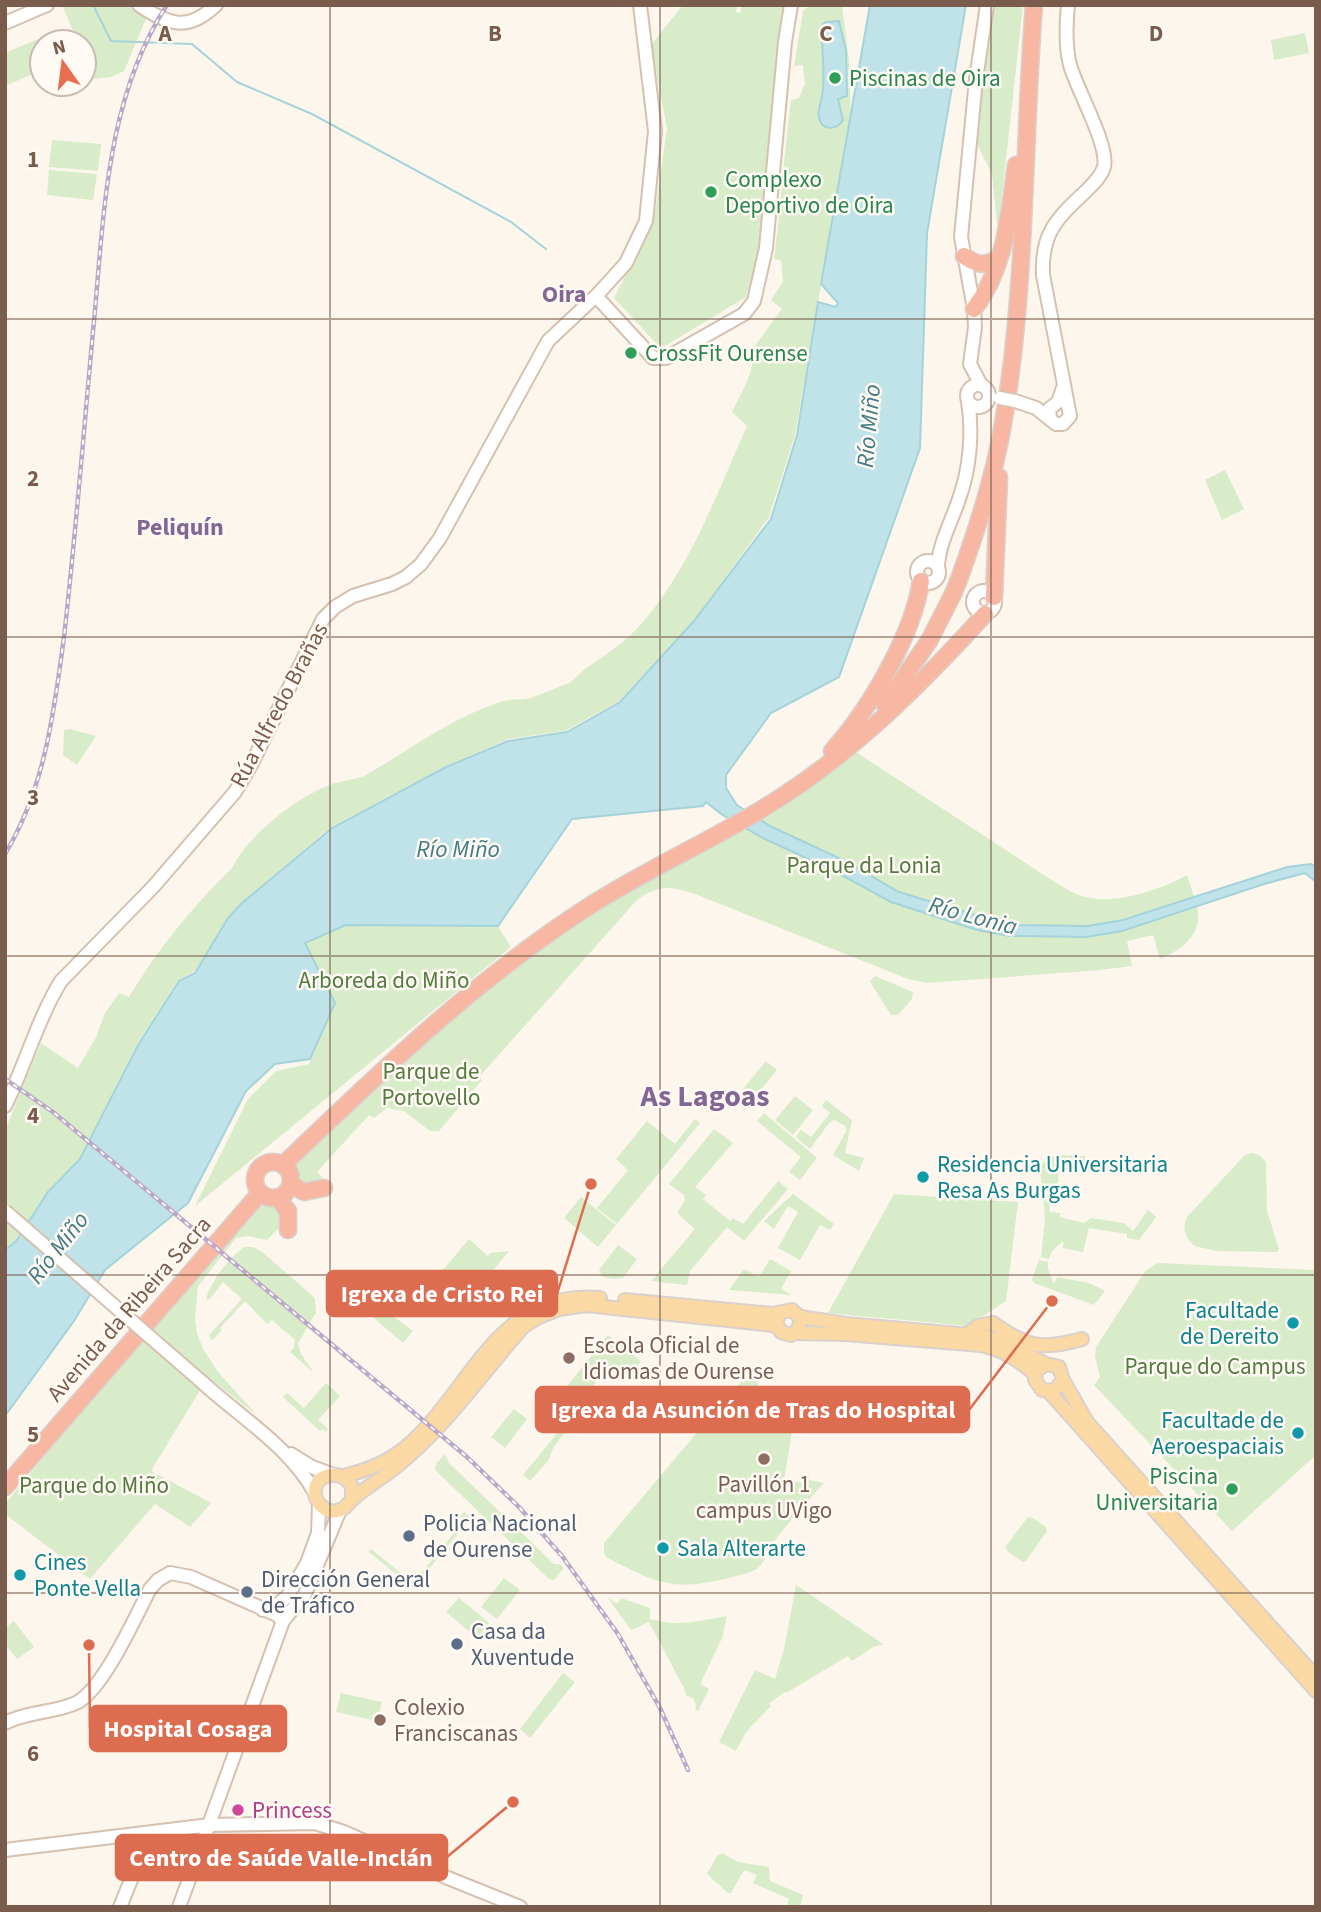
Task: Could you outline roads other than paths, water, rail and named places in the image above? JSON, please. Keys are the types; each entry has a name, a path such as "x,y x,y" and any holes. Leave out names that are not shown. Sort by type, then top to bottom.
{"highway":[{"path":"284,1164 431,1026 524,951 592,905 763,808 808,778 858,740 933,670 969,595 1012,371 1021,267 1034,5"},
{"path":"974,309 980,302 999,258 1010,223 1032,37"},
{"path":"964,256 983,265 999,258"},
{"path":"837,755 889,701 929,641 969,595 982,513 1003,425"},
{"path":"808,778 844,738 877,689 932,572"},
{"path":"272,1161 284,1164 291,1173 291,1184 289,1190 278,1198 266,1197 260,1193 255,1176 261,1166 272,1161"},
{"path":"291,1184 303,1192 324,1188"},
{"name":"Avenida da Ribeira Sacra","path":"5,1487 260,1193"},
{"path":"278,1198 288,1211 288,1230"}],"main road":[{"path":"1316,1677 1087,1422 1063,1380 1059,1367 1046,1364 995,1338 846,1324 800,1317 792,1310 780,1313 583,1297 544,1305 525,1315 505,1332 407,1446 374,1466 320,1480 317,1498 331,1511 340,1510 397,1467 426,1440 524,1326 559,1309 586,1305 738,1320 777,1327 784,1334 845,1334 981,1345 1015,1357 1035,1375 1039,1388 1049,1392 1316,1691"},
{"path":"777,1327 780,1313"},
{"path":"796,1333 801,1324 800,1317"},
{"path":"967,1334 978,1326 993,1323 1009,1334 1042,1347 1083,1339"},
{"path":"1009,1334 1020,1350"},
{"path":"1035,1375 1038,1368 1046,1364"},
{"path":"1049,1392 1058,1388 1063,1380"},
{"path":"337,1475 352,1488 352,1500"}],"street":[{"path":"5,23 47,5"},
{"path":"139,5 172,22 188,23 204,17 216,5"},
{"name":"Rúa Alfredo Brañas","path":"5,1106 61,981 153,887 235,792 258,752 323,619 344,601 399,581 421,564 440,538 548,341 596,296 626,263 646,221 655,131 640,5"},
{"path":"596,296 653,358 666,358 718,329 744,314 754,301 766,248 785,42 792,5"},
{"path":"969,595 932,572 963,487 978,396 966,371 975,327 961,237 967,160 987,5"},
{"path":"1016,401 1036,408 1056,424 1067,422 1070,416 1061,405 1063,380 1042,275 1044,247 1055,222 1101,173 1105,156 1069,61 1066,38 1068,5"},
{"path":"978,396 1061,405"},
{"path":"1050,419 1049,409 1061,405"},
{"path":"5,1211 276,1446 306,1478 317,1498 318,1533 307,1563 288,1597 278,1605 263,1610"},
{"path":"276,1446 312,1467 337,1475"},
{"path":"181,1902 283,1622 305,1594 340,1510"},
{"path":"5,1723 27,1714 78,1702 97,1685 150,1589 170,1573 191,1577 277,1615 283,1622"},
{"path":"5,1850 210,1825 315,1823 344,1832 520,1907"},
{"path":"120,1907 146,1843 157,1832"}],"water":[{"name":"Río Miño","path":"870,5 966,5 927,233 920,448 839,677 771,713 726,775 726,788 737,805 770,826 843,860 899,892 988,919 1018,925 1088,926 1123,920 1287,867 1311,864 1316,867 1316,882 1305,873 1122,931 1086,937 1010,936 977,930 891,902 836,872 763,838 721,814 706,802 703,806 572,819 498,926 346,925 305,943 335,1003 310,1059 275,1064 246,1091 188,1203 105,1270 74,1321 5,1416 5,1250 16,1241 48,1192 80,1159 138,1045 179,981 195,973 228,918 242,903 332,828 446,767 508,741 567,732 620,702 694,621 771,519 797,435 818,302 836,307 838,303 821,284"},
{"path":"839,21 846,51 847,96 838,99 843,120 830,128 823,125 819,115 824,79 822,25"}],"waterway":[{"path":"93,5 111,41 192,44 237,82 312,114 511,222 546,249"}],"railway":[{"path":"5,854 19,829 39,776 56,693 64,637 111,158 131,79 147,41 167,5"},
{"path":"5,1079 53,1112 467,1457 519,1507 562,1556 618,1634 660,1708 688,1770"}],"place":[{"name":"Piscinas de Oira","path":"835,78"},
{"name":"Complexo Deportivo de Oira","path":"711,192"},
{"name":"CrossFit Ourense","path":"631,353"},
{"name":"Residencia Universitaria Resa As Burgas","path":"923,1177"},
{"name":"Igrexa de Cristo Rei","path":"591,1184"},
{"name":"Igrexa da Asunción de Tras do Hospital","path":"1052,1301"},
{"name":"Facultade de Dereito","path":"1293,1323"},
{"name":"Escola Oficial de Idiomas de Ourense","path":"569,1358"},
{"name":"Facultade de Aeroespaciais","path":"1298,1433"},
{"name":"Pavillón 1 campus UVigo","path":"764,1459"},
{"name":"Piscina Universitaria","path":"1232,1489"},
{"name":"Policia Nacional de Ourense","path":"409,1536"},
{"name":"Sala Alterarte","path":"663,1548"},
{"name":"Cines Ponte Vella","path":"20,1575"},
{"name":"Dirección General de Tráfico","path":"247,1592"},
{"name":"Casa da Xuventude","path":"457,1644"},
{"name":"Hospital Cosaga","path":"89,1645"},
{"name":"Colexio Franciscanas","path":"380,1720"},
{"name":"Centro de Saúde Valle-Inclán","path":"513,1802"},
{"name":"Princess","path":"238,1810"}],"district":[{"name":"Oira","path":"564,294"},
{"name":"Peliquín","path":"180,527"},
{"name":"As Lagoas","path":"705,1096"}],"park label":[{"name":"Parque da Lonia","path":"864,865"},
{"name":"Arboreda do Miño","path":"384,980"},
{"name":"Parque de Portovello","path":"431,1084"},
{"name":"Parque do Campus","path":"1215,1366"},
{"name":"Parque do Miño","path":"94,1485"}],"water label":[{"name":"Río Lonia","path":"973,916"}]}
